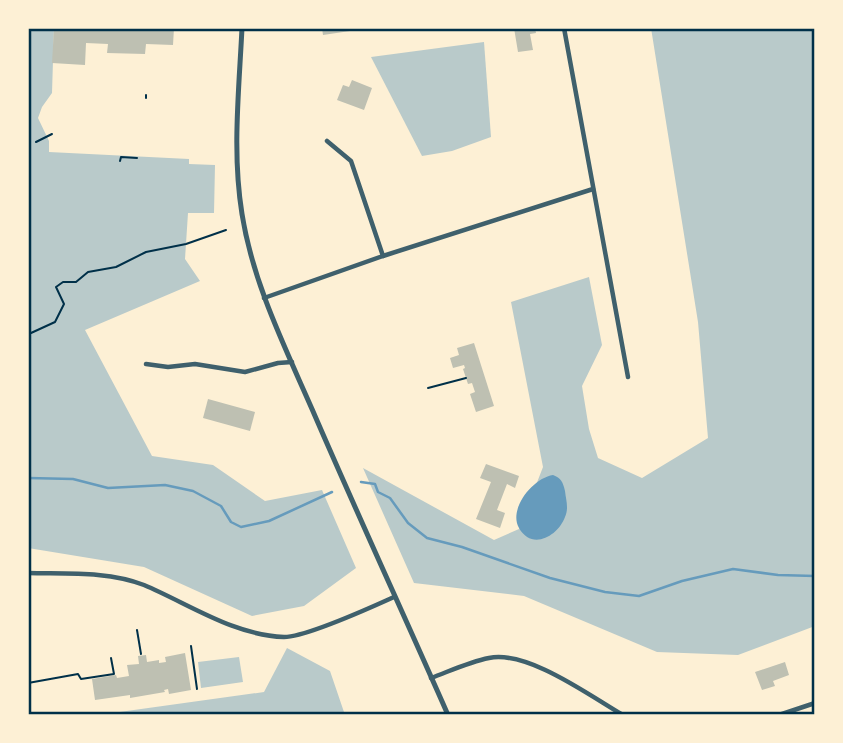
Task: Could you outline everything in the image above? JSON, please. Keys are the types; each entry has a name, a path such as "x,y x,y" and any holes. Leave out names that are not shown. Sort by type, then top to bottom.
{"street":[{"path":"242,28 237,152 238,184 248,246 264,298 448,715"},
{"path":"564,28 628,377"},
{"path":"327,141 351,161 383,256"},
{"path":"264,298 383,256 593,189"},
{"path":"146,364 168,367 195,364 245,372 292,362"},
{"path":"28,573 81,574 130,581 235,626 286,637 303,633 394,597"},
{"path":"431,678 489,657 502,657 545,670 623,715"},
{"path":"779,715 815,703"}],"path":[{"path":"36,142 52,134"},
{"path":"120,161 121,158 137,158"},
{"path":"28,332 55,322 64,304 56,287 63,282 76,282 88,272 116,267 146,252 186,244 226,230"},
{"path":"428,388 466,378"},
{"path":"137,630 141,654"},
{"path":"191,646 197,689"},
{"path":"28,682 78,674 81,679 114,674 111,658"}],"shaded area":[{"path":"28,28 54,28 52,93 38,118 49,141 49,152 189,159 189,164 215,165 214,213 188,213 185,259 200,281 85,330 152,456 213,465 265,501 322,490 356,568 304,606 252,616 144,567 28,548"},
{"path":"651,28 815,28 815,626 738,655 657,652 524,596 414,583 363,468 494,540 519,529 543,467 511,302 589,277 602,345 582,386 589,429 598,458 642,478 708,438 698,322"},
{"path":"484,42 491,137 452,151 422,156 371,57"},
{"path":"287,648 330,671 345,715 98,715 264,692"},
{"path":"239,657 243,682 201,688 198,662"}],"water":[{"path":"553,475 560,479 563,485 566,514 562,524 551,535 537,540 531,539 519,528 517,512 531,488 545,477"}],"building":[{"path":"54,28 174,28 173,45 146,44 145,54 107,53 108,44 86,43 85,65 52,63"},
{"path":"322,28 350,28 350,31 323,35"},
{"path":"514,28 535,28 536,33 530,34 533,50 518,52"},
{"path":"352,80 372,88 364,110 337,100 343,85 349,87"},
{"path":"474,343 494,406 476,412 470,394 475,392 472,383 468,384 464,365 453,368 450,358 459,355 457,348"},
{"path":"208,399 255,412 250,431 203,418"},
{"path":"486,464 519,476 515,488 507,484 497,510 505,513 500,528 476,519 491,482 480,478"},
{"path":"185,653 191,690 169,694 168,689 164,690 165,692 130,698 130,695 95,700 92,679 129,676 127,665 139,664 138,656 146,655 147,662 159,660 159,663 166,662 165,657"},
{"path":"785,662 789,675 773,681 775,686 762,690 755,672"}],"waterway":[{"path":"28,478 73,479 108,488 165,485 193,491 221,506 231,522 241,527 269,521 332,492"},
{"path":"361,482 375,484 378,492 390,498 408,523 427,538 462,547 550,578 605,592 639,596 682,581 733,569 778,575 815,576"}]}
